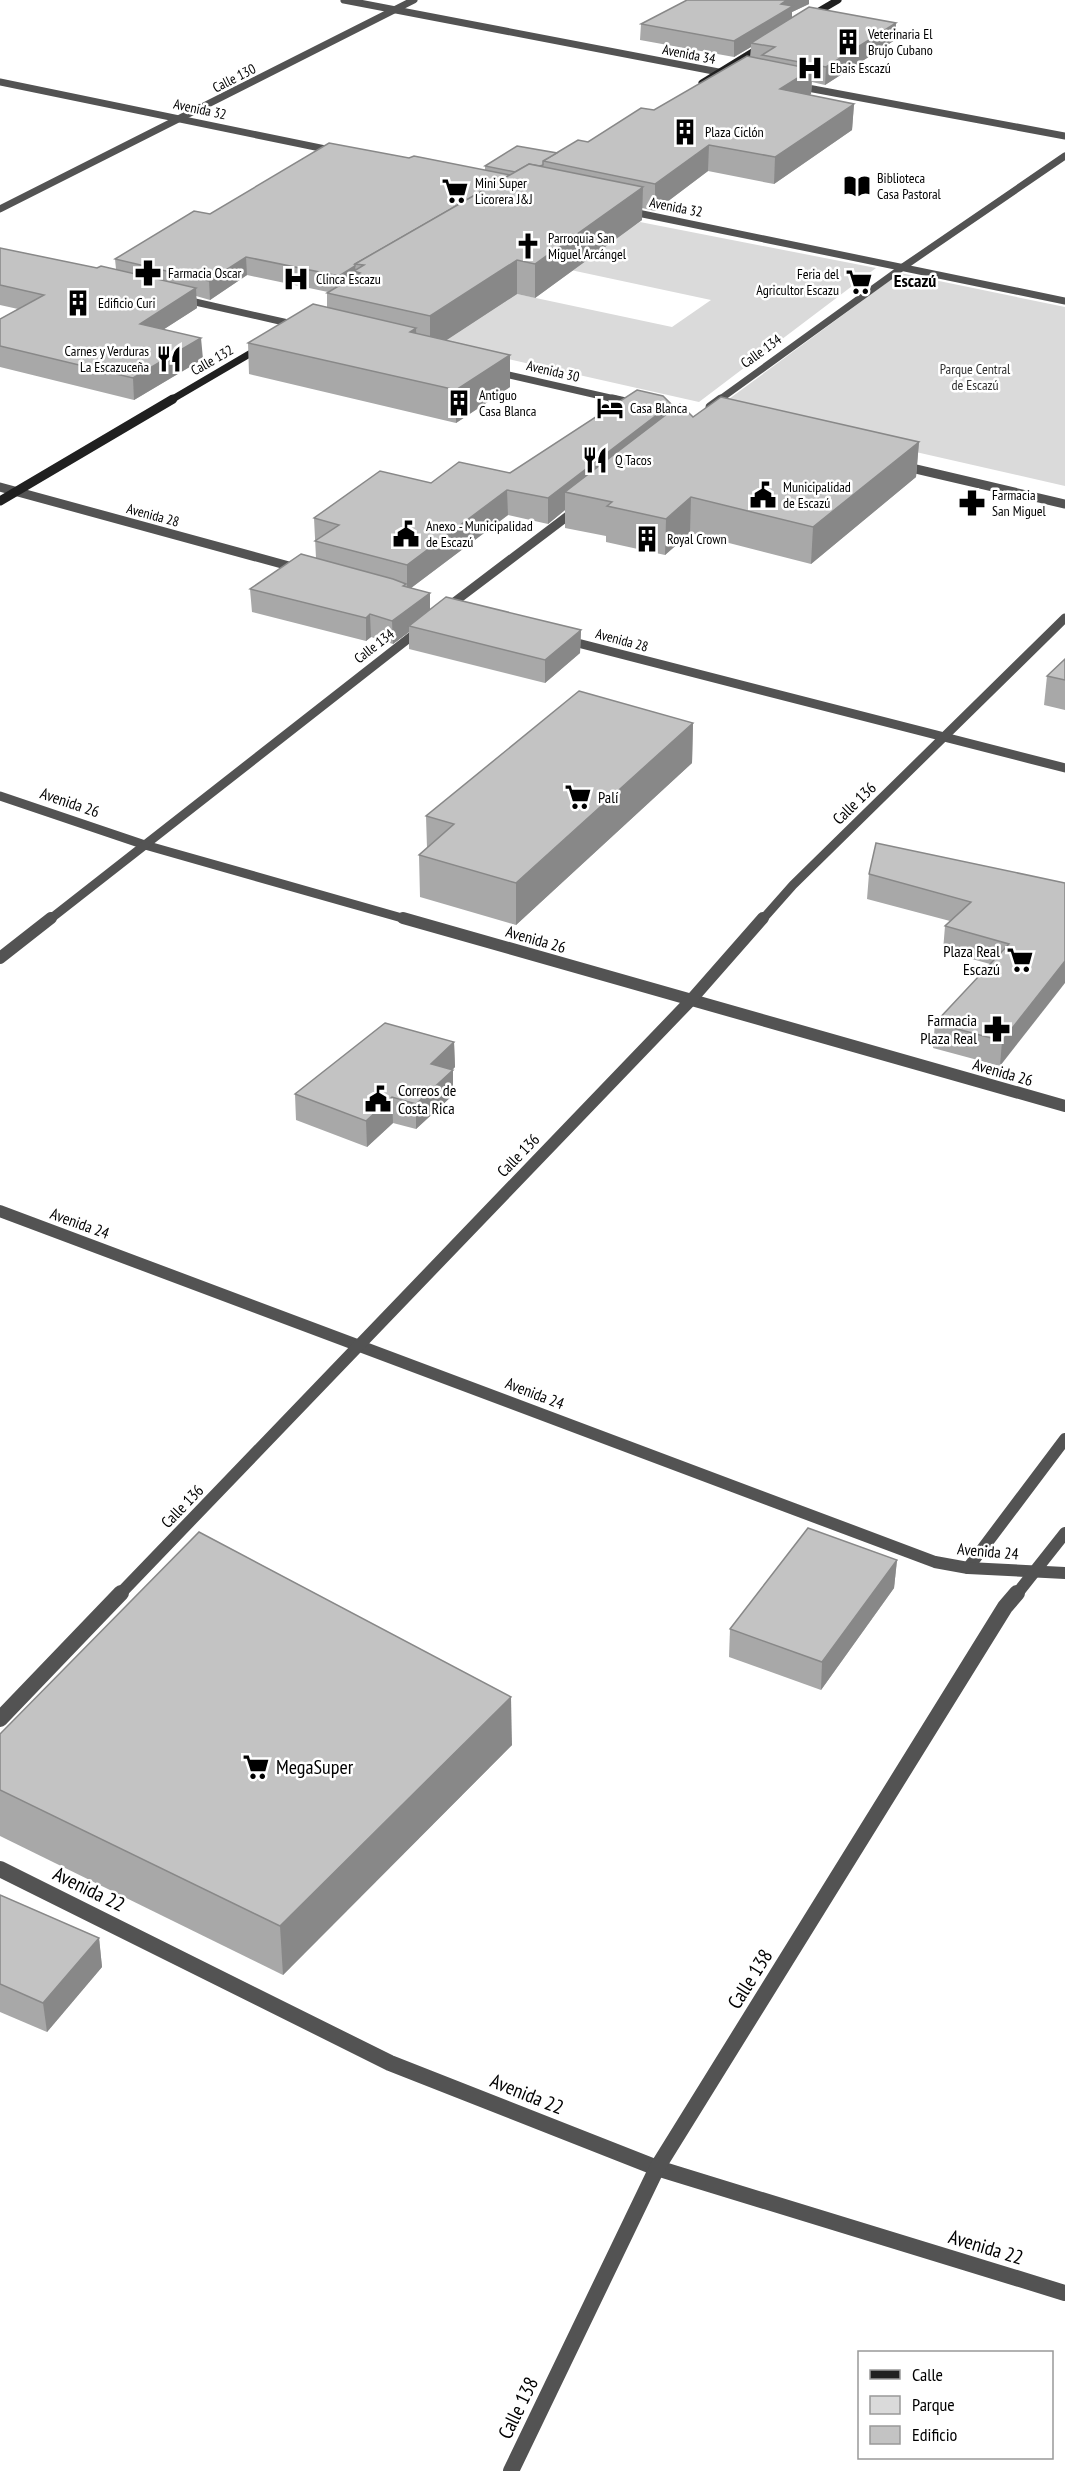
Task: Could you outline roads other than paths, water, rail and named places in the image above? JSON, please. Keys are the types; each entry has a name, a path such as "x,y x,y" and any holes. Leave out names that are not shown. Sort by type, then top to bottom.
{"main road":[{"path":"798,24 837,0"},
{"path":"699,84 769,42"},
{"path":"288,332 298,326"},
{"name":"Calle 132","path":"0,501 268,343"}],"street":[{"name":"Avenida 34","path":"345,0 743,76"},
{"name":"Calle 130","path":"0,209 414,0"},
{"name":"Avenida 32","path":"0,82 341,152"},
{"path":"789,84 1065,136"},
{"name":"Calle 134","path":"704,411 903,267 1065,156"},
{"name":"Avenida 32","path":"621,210 1065,301"},
{"path":"172,296 298,326 309,324"},
{"name":"Avenida 30","path":"485,369 648,407"},
{"path":"894,464 1065,504"},
{"name":"Avenida 28","path":"0,487 310,572"},
{"path":"437,616 584,503"},
{"path":"435,606 458,612"},
{"name":"Calle 136","path":"0,1719 691,1000 793,885 1065,618"},
{"name":"Calle 134","path":"0,958 428,623"},
{"name":"Avenida 28","path":"560,638 1065,768"},
{"name":"Avenida 26","path":"0,795 145,845 1065,1106"},
{"name":"Avenida 24","path":"0,1210 935,1562 969,1568 1065,1573"},
{"path":"969,1568 1065,1440"},
{"name":"Calle 138","path":"511,2471 657,2168 1005,1607 1037,1571 1065,1533"},
{"name":"Avenida 22","path":"0,1869 390,2063 657,2168 1065,2293"}],"place":[{"name":"Veterinaria El Brujo Cubano","path":"848,42"},
{"name":"Ebais Escazú","path":"810,68"},
{"name":"Plaza Ciclón","path":"685,132"},
{"name":"Biblioteca Casa Pastoral","path":"857,186"},
{"name":"Mini Super Licorera J&J","path":"455,191"},
{"name":"Parroquia San Miguel Arcángel","path":"528,246"},
{"name":"Farmacia Oscar","path":"148,273"},
{"name":"Clinca Escazu","path":"296,279"},
{"name":"Feria del Agricultor Escazu","path":"859,282"},
{"name":"Edificio Curi","path":"78,303"},
{"name":"Carnes y Verduras La Escazuceña","path":"169,359"},
{"name":"Antiguo Casa Blanca","path":"459,403"},
{"name":"Casa Blanca","path":"610,408"},
{"name":"Q Tacos","path":"595,460"},
{"name":"Municipalidad de Escazú","path":"763,495"},
{"name":"Farmacia San Miguel","path":"972,503"},
{"name":"Anexo - Municipalidad de Escazú","path":"406,534"},
{"name":"Royal Crown","path":"647,539"},
{"name":"Palí","path":"578,797"},
{"name":"Plaza Real Escazú","path":"1020,960"},
{"name":"Farmacia Plaza Real","path":"997,1029"},
{"name":"Correos de Costa Rica","path":"378,1099"},
{"name":"MegaSuper","path":"256,1767"}],"district":[{"name":"Escazú","path":"915,281"}],"park label":[{"name":"Parque Central de Escazú","path":"975,378"}]}
